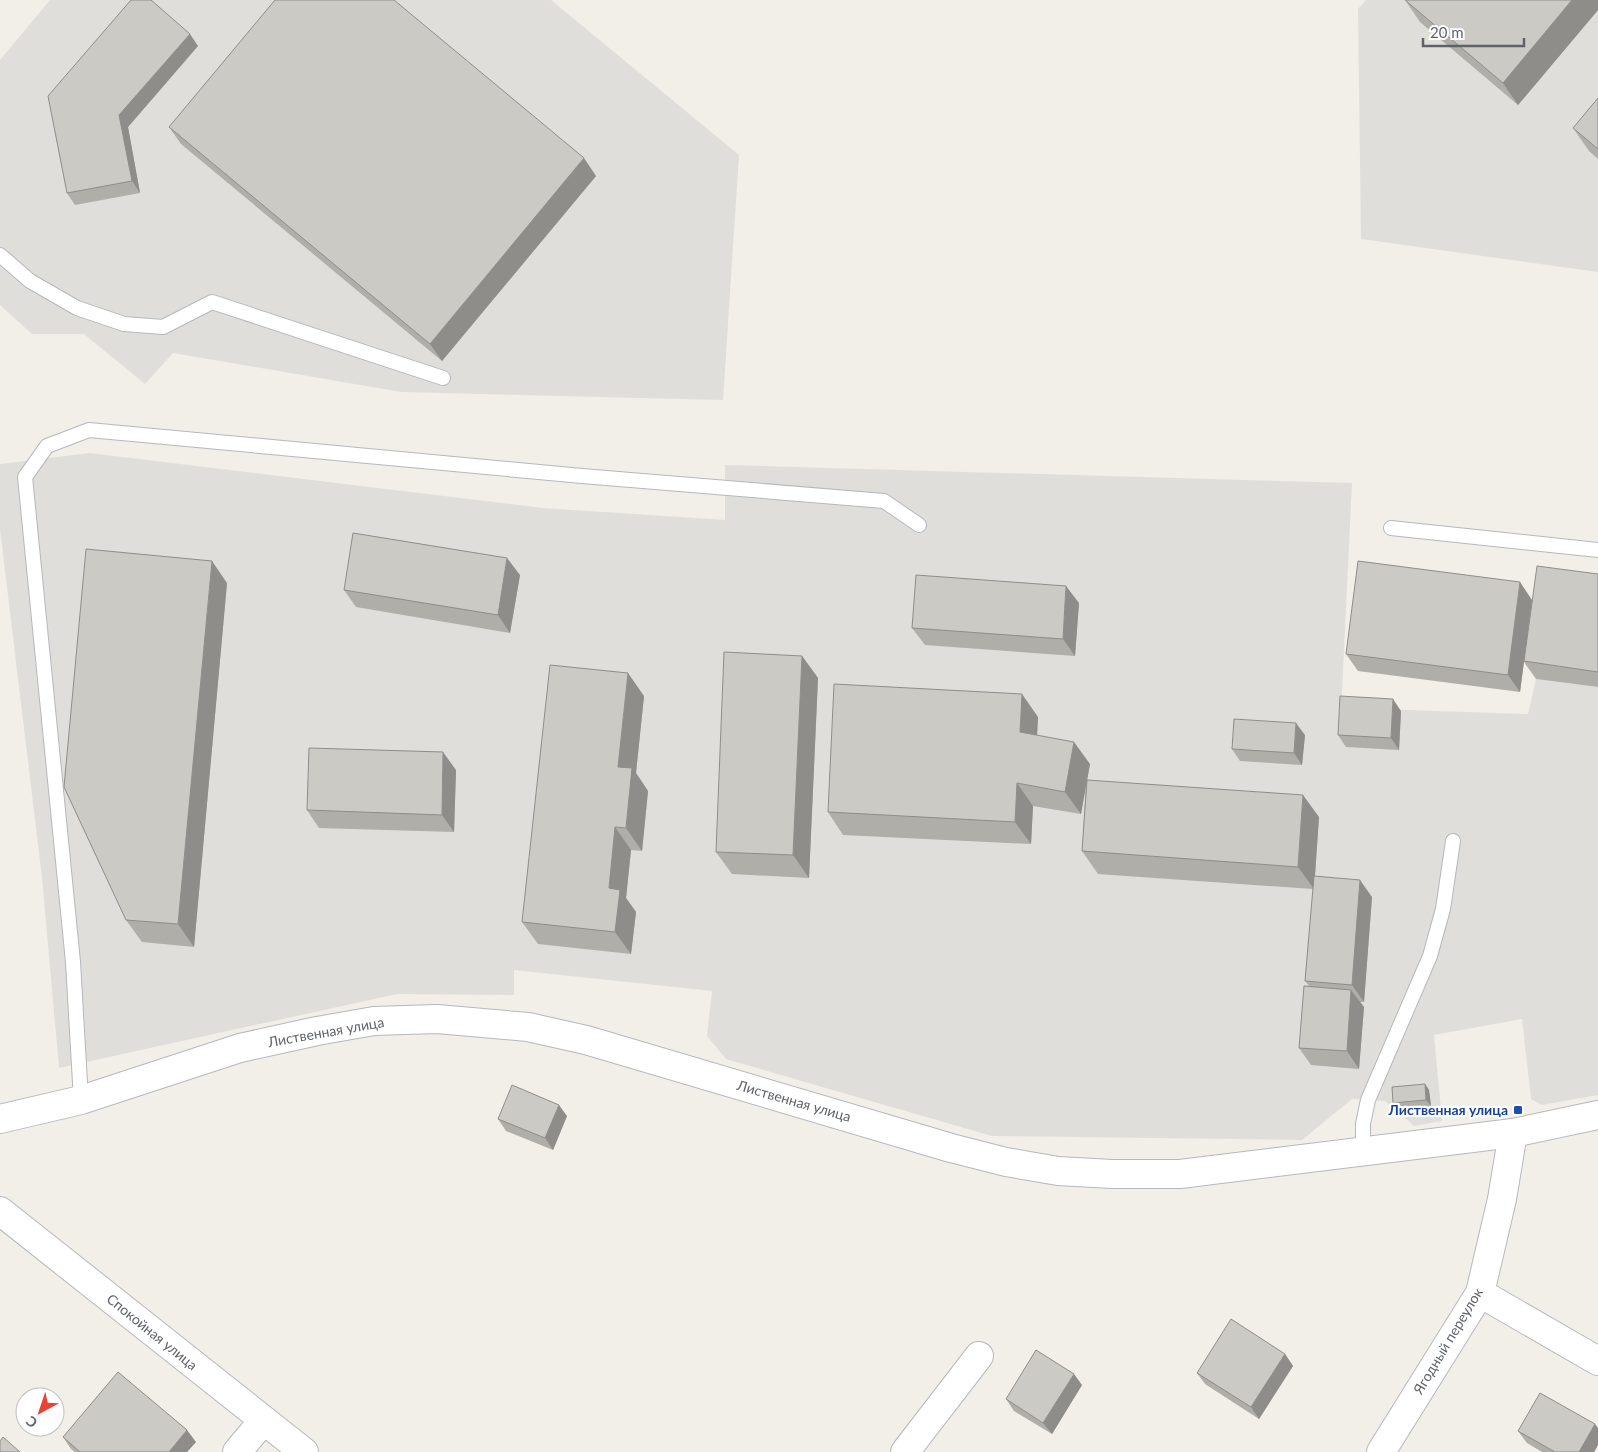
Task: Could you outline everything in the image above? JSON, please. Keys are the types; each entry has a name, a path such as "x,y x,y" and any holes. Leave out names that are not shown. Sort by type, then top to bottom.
{"street":[{"name":"Лиственная улица","path":"0,1119 81,1100 240,1048 374,1021 437,1019 528,1027 586,1040 951,1148 1006,1162 1058,1171 1112,1174 1180,1174 1513,1133 1598,1115"},
{"name":"Ягодный переулок","path":"1381,1452 1480,1293 1502,1199 1513,1133"},
{"name":"Спокойная улица","path":"0,1211 304,1452"},
{"path":"1480,1293 1598,1361"},
{"path":"905,1452 979,1356"},
{"path":"237,1452 263,1421"}],"lane":[{"path":"0,255 30,281 76,308 124,324 163,327 212,302 443,378"},
{"path":"81,1100 73,962 24,477 47,446 89,430 572,475 884,500 919,525"},
{"path":"1391,528 1598,550"},
{"path":"1363,1151 1363,1124 1368,1100 1430,956 1443,909 1453,841"}],"shaded area":[{"path":"50,0 551,0 739,155 723,400 401,392 173,353 145,384 84,334 32,334 0,305 0,60"},
{"path":"1366,0 1598,0 1598,272 1361,239 1358,9"},
{"path":"90,453 543,508 725,520 725,465 1352,483 1341,712 1348,708 1528,714 1536,679 1598,687 1598,1095 1542,1105 1531,1099 1522,1019 1434,1035 1442,1121 1414,1126 1385,1101 1352,1099 1302,1140 992,1136 726,1059 707,1036 712,991 514,970 514,995 397,994 59,1068 42,878 0,529 0,464"}],"building":[{"path":"131,0 151,0 190,34 119,115 132,181 67,193 48,96"},
{"path":"275,0 394,0 584,158 430,344 169,127"},
{"path":"1405,0 1572,0 1503,83"},
{"path":"1598,98 1598,149 1573,128"},
{"path":"353,533 507,558 498,615 344,590"},
{"path":"86,549 212,561 178,924 126,920 64,787"},
{"path":"1358,561 1520,582 1508,675 1346,654"},
{"path":"1537,566 1598,574 1598,672 1524,661"},
{"path":"916,575 1066,586 1063,639 912,628"},
{"path":"724,652 802,656 793,855 716,852"},
{"path":"550,665 628,673 618,767 632,768 626,828 615,827 609,888 620,890 615,932 522,922"},
{"path":"834,684 1022,694 1020,732 1074,742 1065,792 1017,783 1015,822 828,812"},
{"path":"1340,696 1393,699 1391,738 1338,735"},
{"path":"1234,719 1296,723 1294,753 1232,749"},
{"path":"309,748 443,752 442,815 307,810"},
{"path":"1087,780 1303,795 1298,867 1082,851"},
{"path":"1314,876 1360,880 1352,985 1305,981"},
{"path":"1304,986 1351,990 1347,1051 1299,1048"},
{"path":"1425,1084 1426,1100 1393,1103 1392,1087"},
{"path":"512,1085 559,1105 545,1138 498,1119"},
{"path":"1231,1319 1285,1354 1251,1407 1197,1373"},
{"path":"1036,1350 1074,1374 1043,1423 1006,1399"},
{"path":"118,1372 187,1430 169,1452 80,1452 63,1437 65,1437"},
{"path":"1540,1393 1595,1424 1579,1452 1555,1452 1518,1431"},
{"path":"3,1437 20,1452 0,1452 0,1441"}],"place":[{"name":"Лиственная улица","path":"1518,1110"}]}
